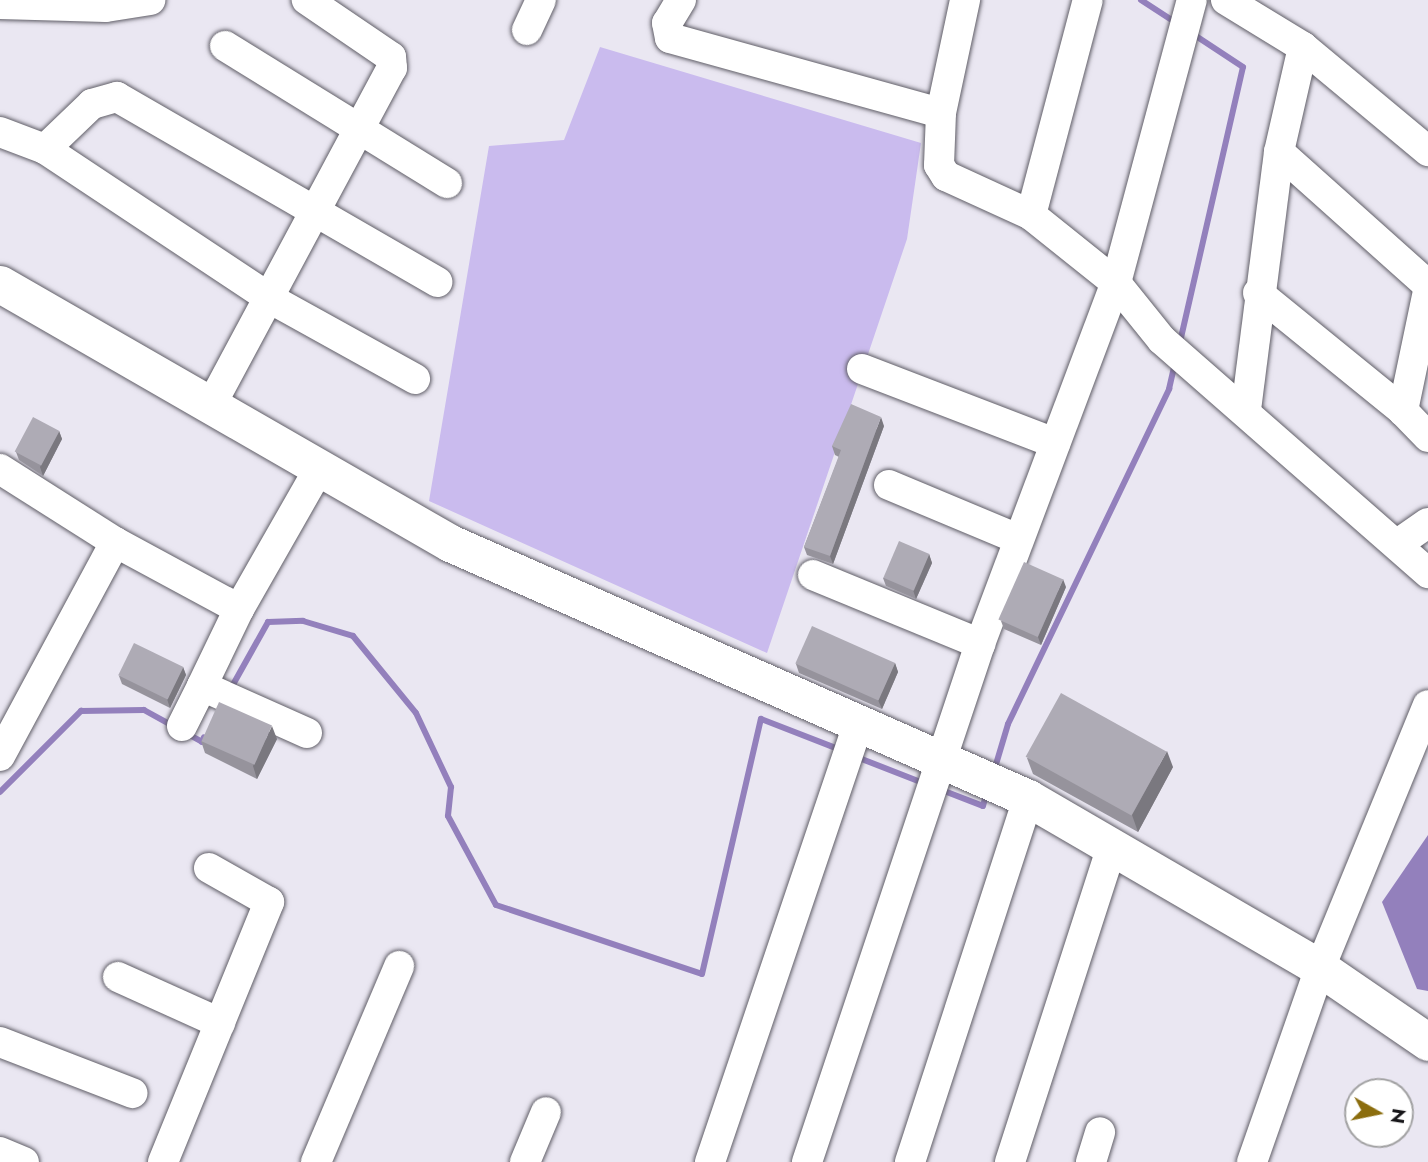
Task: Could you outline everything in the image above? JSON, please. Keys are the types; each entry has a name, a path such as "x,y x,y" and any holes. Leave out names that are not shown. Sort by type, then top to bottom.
{"main road":[{"path":"0,284 450,543 859,724 943,757 1008,788 1113,844 1320,968 1428,1042"}],"street":[{"path":"0,4 106,4 149,0"},
{"path":"211,407 361,132 392,68 391,57 307,0"},
{"path":"527,30 541,0"},
{"path":"681,0 667,23 670,38 941,113"},
{"path":"1031,215 1088,0"},
{"path":"807,1162 980,644 1116,284 1192,0"},
{"path":"1226,0 1303,47 1428,151"},
{"path":"958,1 941,113 941,171 1031,215 1116,284 1162,340 1399,543 1428,573"},
{"path":"225,46 447,183"},
{"path":"1237,402 1258,293 1279,152 1303,47"},
{"path":"45,149 92,104 117,97 436,282"},
{"path":"0,132 45,149 269,298 415,379"},
{"path":"1279,152 1428,288 1403,411"},
{"path":"1258,293 1403,411 1428,437"},
{"path":"862,369 1055,443"},
{"path":"0,469 115,542 239,609"},
{"path":"182,726 207,690 239,609 319,469"},
{"path":"889,485 1018,539"},
{"path":"1399,543 1428,523"},
{"path":"0,756 115,542"},
{"path":"813,575 980,644"},
{"path":"207,690 307,733"},
{"path":"1252,1162 1320,968 1428,705"},
{"path":"710,1162 859,724"},
{"path":"910,1162 1008,788"},
{"path":"1010,1162 1113,844"},
{"path":"163,1162 270,902 209,868"},
{"path":"316,1162 399,966"},
{"path":"118,977 220,1023"},
{"path":"1,1046 132,1093"},
{"path":"525,1162 546,1112"},
{"path":"1091,1162 1100,1132"},
{"path":"0,1152 24,1162"}],"shaded area":[{"path":"600,47 921,143 907,239 767,653 429,501 489,146 564,140"},
{"path":"1428,835 1428,991 1417,989 1382,902"}],"building":[{"path":"851,404 881,417 830,556 804,547 841,450 832,446"},
{"path":"33,417 59,431 41,466 15,451"},
{"path":"899,541 929,554 914,591 883,578"},
{"path":"1024,562 1063,579 1038,637 998,620"},
{"path":"812,626 895,663 878,700 795,663"},
{"path":"134,643 183,667 168,699 118,675"},
{"path":"1061,693 1167,752 1131,816 1026,757"},
{"path":"219,702 272,726 254,765 202,741"}],"waterway":[{"path":"1141,0 1178,24"},
{"path":"1180,342 1243,67 1193,34"},
{"path":"994,771 1008,724 1169,389 1175,363"},
{"path":"230,690 268,622 303,621 353,636 416,713 451,787 448,816 496,905 702,974 761,719 841,750"},
{"path":"0,792 81,711 144,710 173,726"},
{"path":"186,733 202,742 204,737"},
{"path":"854,756 926,784"},
{"path":"939,789 983,806 987,791"}]}
